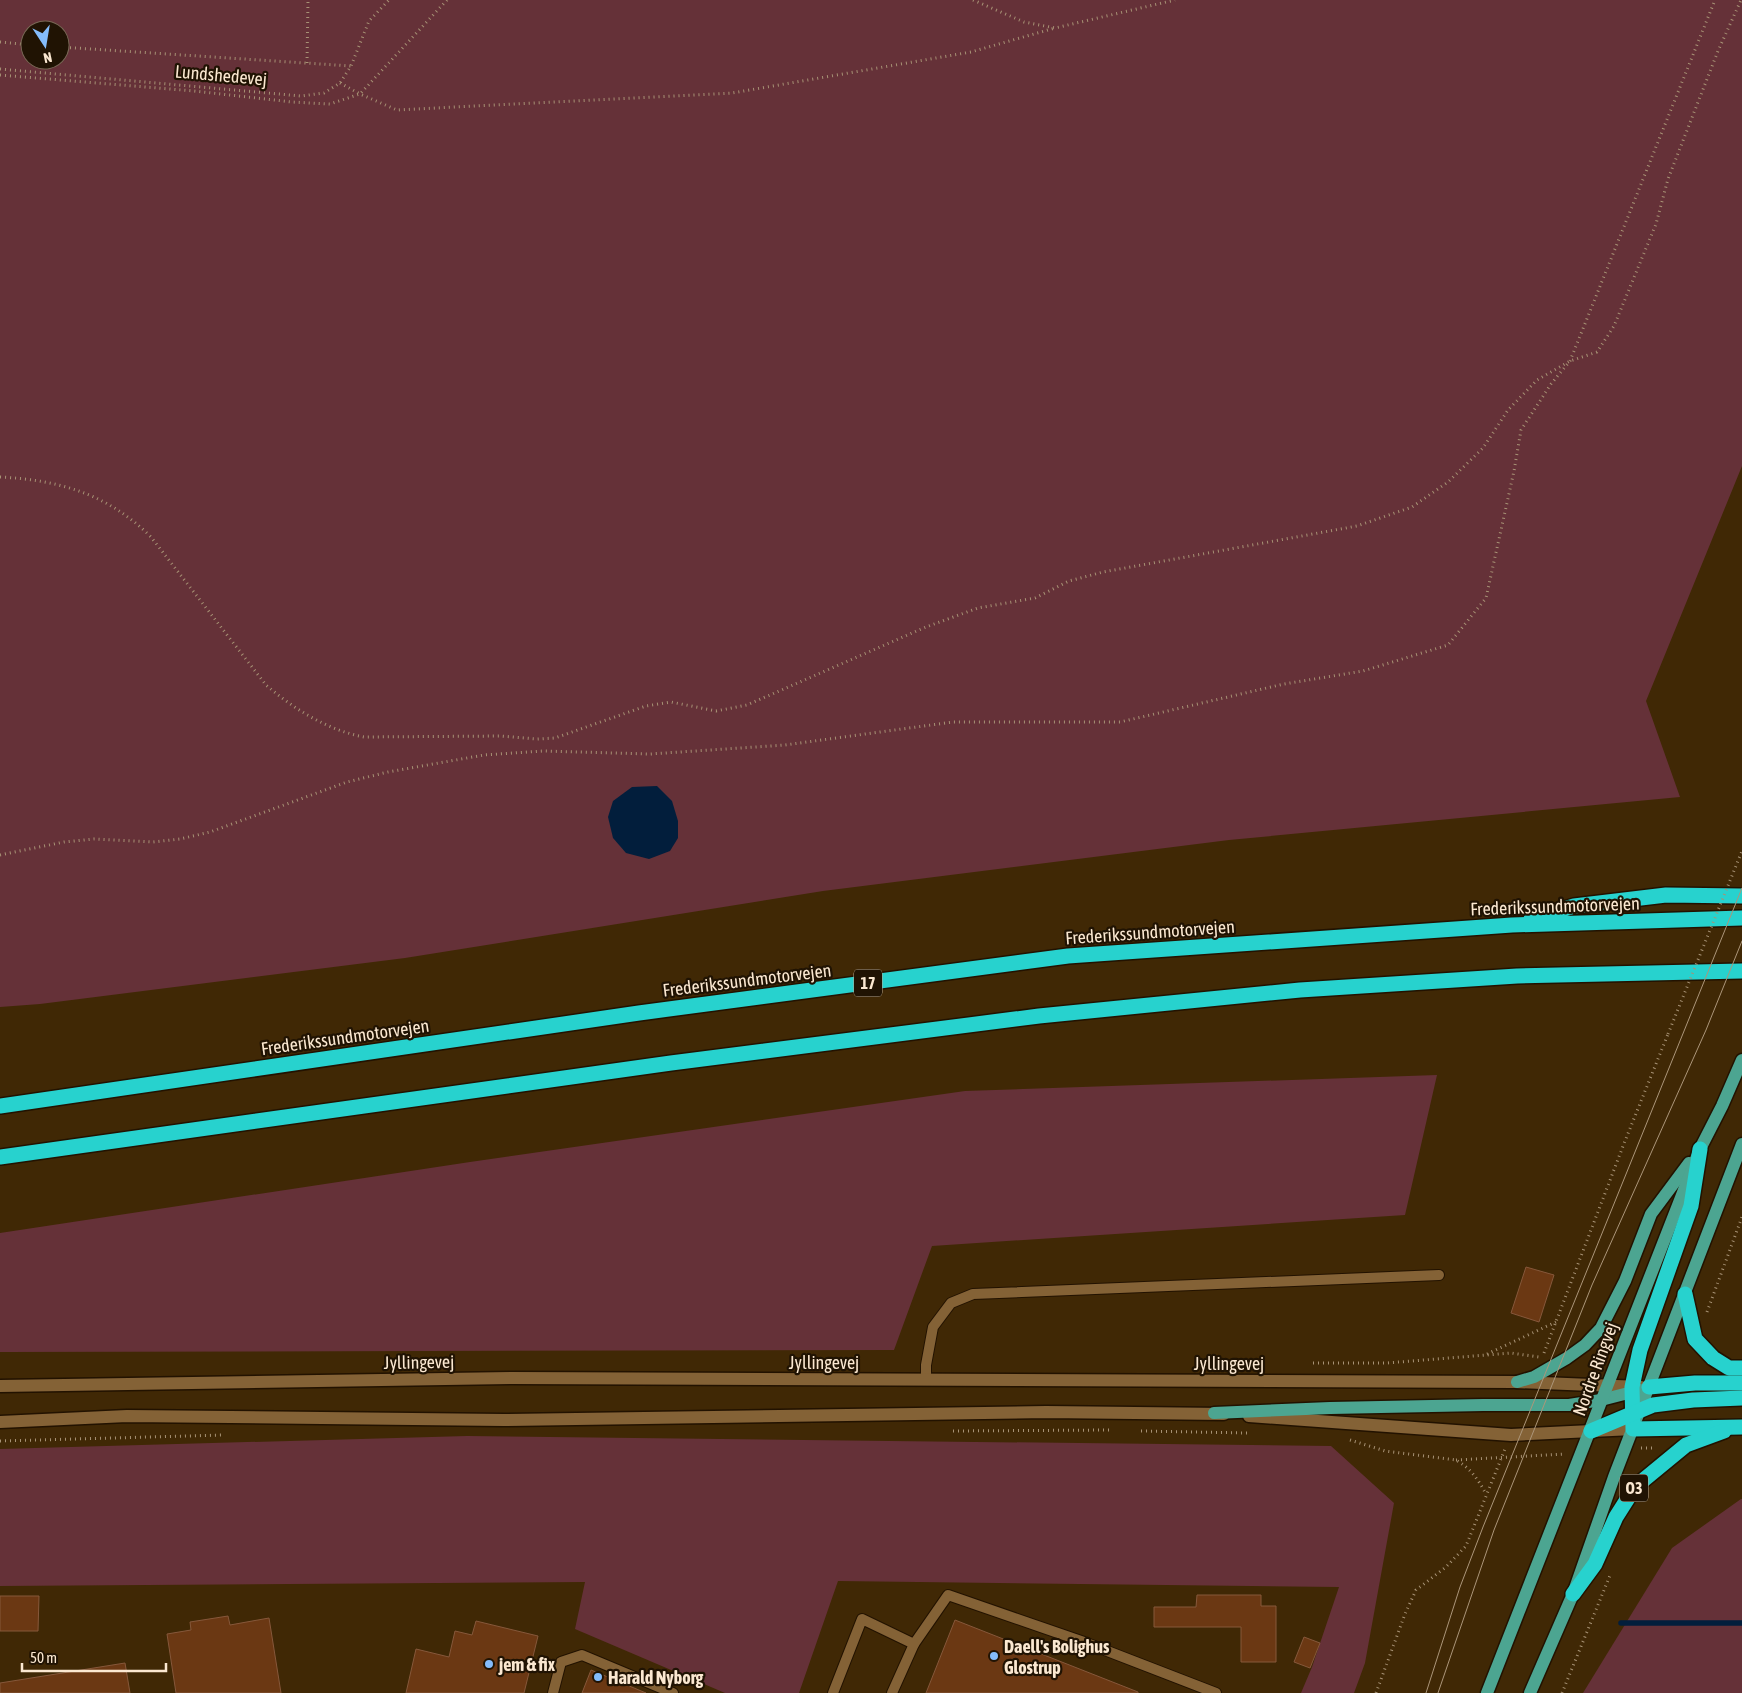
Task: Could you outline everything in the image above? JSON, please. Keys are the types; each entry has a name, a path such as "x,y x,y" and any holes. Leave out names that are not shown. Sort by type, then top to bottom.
{"highway":[{"path":"1512,925 1574,906 1666,895 1742,896"},
{"name":"Frederikssundmotorvejen","path":"0,1106 648,1011 1068,956 1512,925 1742,918"},
{"path":"0,1157 671,1063 1039,1016 1300,990 1517,976 1742,971"},
{"path":"1700,1149 1691,1206 1640,1350 1632,1390 1636,1411 1633,1429 1740,1427"},
{"path":"1685,1294 1695,1339 1713,1358 1729,1368 1742,1368"},
{"path":"1649,1387 1695,1383 1742,1383"},
{"path":"1591,1431 1653,1405 1692,1400 1742,1398"},
{"name":"O3","path":"1573,1594 1595,1564 1616,1517 1635,1488 1686,1445 1740,1427"}],"main road":[{"name":"Nordre Ringvej","path":"1487,1693 1700,1149 1722,1106 1742,1060"},
{"path":"1636,1411 1649,1387 1742,1144"},
{"path":"1517,1382 1534,1377 1568,1358 1585,1345 1601,1328 1625,1281 1651,1214 1700,1149"},
{"path":"1214,1413 1330,1408 1569,1405 1602,1400 1632,1390 1649,1387"},
{"name":"O3","path":"1530,1693 1573,1594 1633,1429"}],"street":[{"name":"Jyllingevej","path":"0,1386 513,1378 1517,1382 1632,1390"},
{"path":"0,1422 128,1416 503,1420 1046,1412 1214,1413 1511,1435 1633,1429"}],"lane":[{"path":"926,1380 926,1365 934,1327 951,1303 974,1294 1439,1275"},
{"path":"892,1693 914,1644 948,1595 1084,1642 1216,1693"},
{"path":"833,1693 862,1619 914,1644"},
{"path":"553,1693 561,1662 582,1655 673,1693"}],"path":[{"path":"307,63 308,0"},
{"path":"389,0 369,21 351,66 340,83 397,110 732,93 971,52 1055,28 1174,0"},
{"path":"0,75 194,90 292,102 330,104 360,94 447,0"},
{"path":"973,0 1024,22 1055,28"},
{"path":"0,855 64,842 94,839 153,842 180,840 210,832 347,782 388,772 484,755 543,751 650,754 785,745 953,722 1120,722 1284,684 1363,671 1448,644 1486,598 1514,471 1521,430 1570,360 1715,0"},
{"path":"0,476 25,478 66,487 93,496 136,522 151,537 266,685 285,701 318,721 346,734 364,737 500,736 537,739 555,738 646,706 671,702 716,711 748,705 926,626 978,608 1035,598 1069,581 1103,572 1357,526 1412,507 1448,482 1483,448 1508,410 1536,380 1570,360 1597,352 1614,326 1656,224 1668,179 1741,0"},
{"path":"0,42 20,44"},
{"path":"70,48 351,66"},
{"name":"Lundshedevej","path":"0,69 301,96 324,93 340,83"},
{"path":"1534,1377 1622,1150 1742,851"},
{"path":"1483,1356 1556,1322"},
{"path":"949,1431 1118,1430"},
{"path":"1138,1431 1256,1433"},
{"path":"0,1441 232,1434"},
{"path":"1376,1693 1405,1614 1416,1590 1446,1566 1466,1546 1511,1435"},
{"path":"1343,1439 1385,1450 1456,1460 1582,1453"},
{"path":"1625,1448 1652,1448"},
{"path":"1456,1460 1463,1464 1477,1478 1486,1494"}],"shaded area":[{"path":"0,0 1742,0 1742,466 1646,701 1680,797 1229,840 823,891 405,958 40,1004 0,1007"},
{"path":"1437,1075 1405,1215 932,1246 894,1350 0,1352 0,1233 470,1162 965,1091"},
{"path":"467,1436 1331,1446 1394,1503 1365,1663 1354,1693 1301,1693 1312,1667 1339,1587 838,1581 799,1693 725,1693 575,1629 585,1582 0,1586 0,1449"},
{"path":"1741,1499 1742,1693 1583,1693 1672,1548"}],"water":[{"path":"657,786 672,801 678,821 678,838 670,851 649,859 626,853 613,838 608,817 613,801 632,787"}],"building":[{"path":"1526,1267 1554,1275 1539,1322 1511,1313"},
{"path":"1197,1595 1261,1595 1261,1606 1276,1606 1276,1662 1241,1662 1241,1627 1154,1627 1154,1607 1196,1607"},
{"path":"0,1596 39,1596 38,1631 0,1631"},
{"path":"228,1616 230,1625 269,1618 281,1693 176,1693 167,1634 191,1630 190,1622"},
{"name":"Daell's Bolighus Glostrup","path":"955,1620 1138,1692 1138,1693 926,1693"},
{"name":"jem & fix","path":"476,1621 538,1636 524,1693 406,1693 416,1649 449,1657 455,1631 472,1635"},
{"path":"1304,1637 1320,1643 1310,1668 1294,1662"},
{"path":"125,1663 130,1693 0,1693 0,1683"},
{"name":"Harald Nyborg","path":"591,1670 646,1693 582,1693"}],"waterway":[{"path":"1621,1623 1742,1623"}],"tram line":[{"path":"1426,1693 1460,1587 1483,1527 1742,888"},
{"path":"1438,1693 1494,1530 1592,1285 1706,1030 1742,941"}],"place":[{"name":"Daell's Bolighus Glostrup","path":"994,1656"},
{"name":"jem & fix","path":"489,1664"},
{"name":"Harald Nyborg","path":"598,1677"}]}
